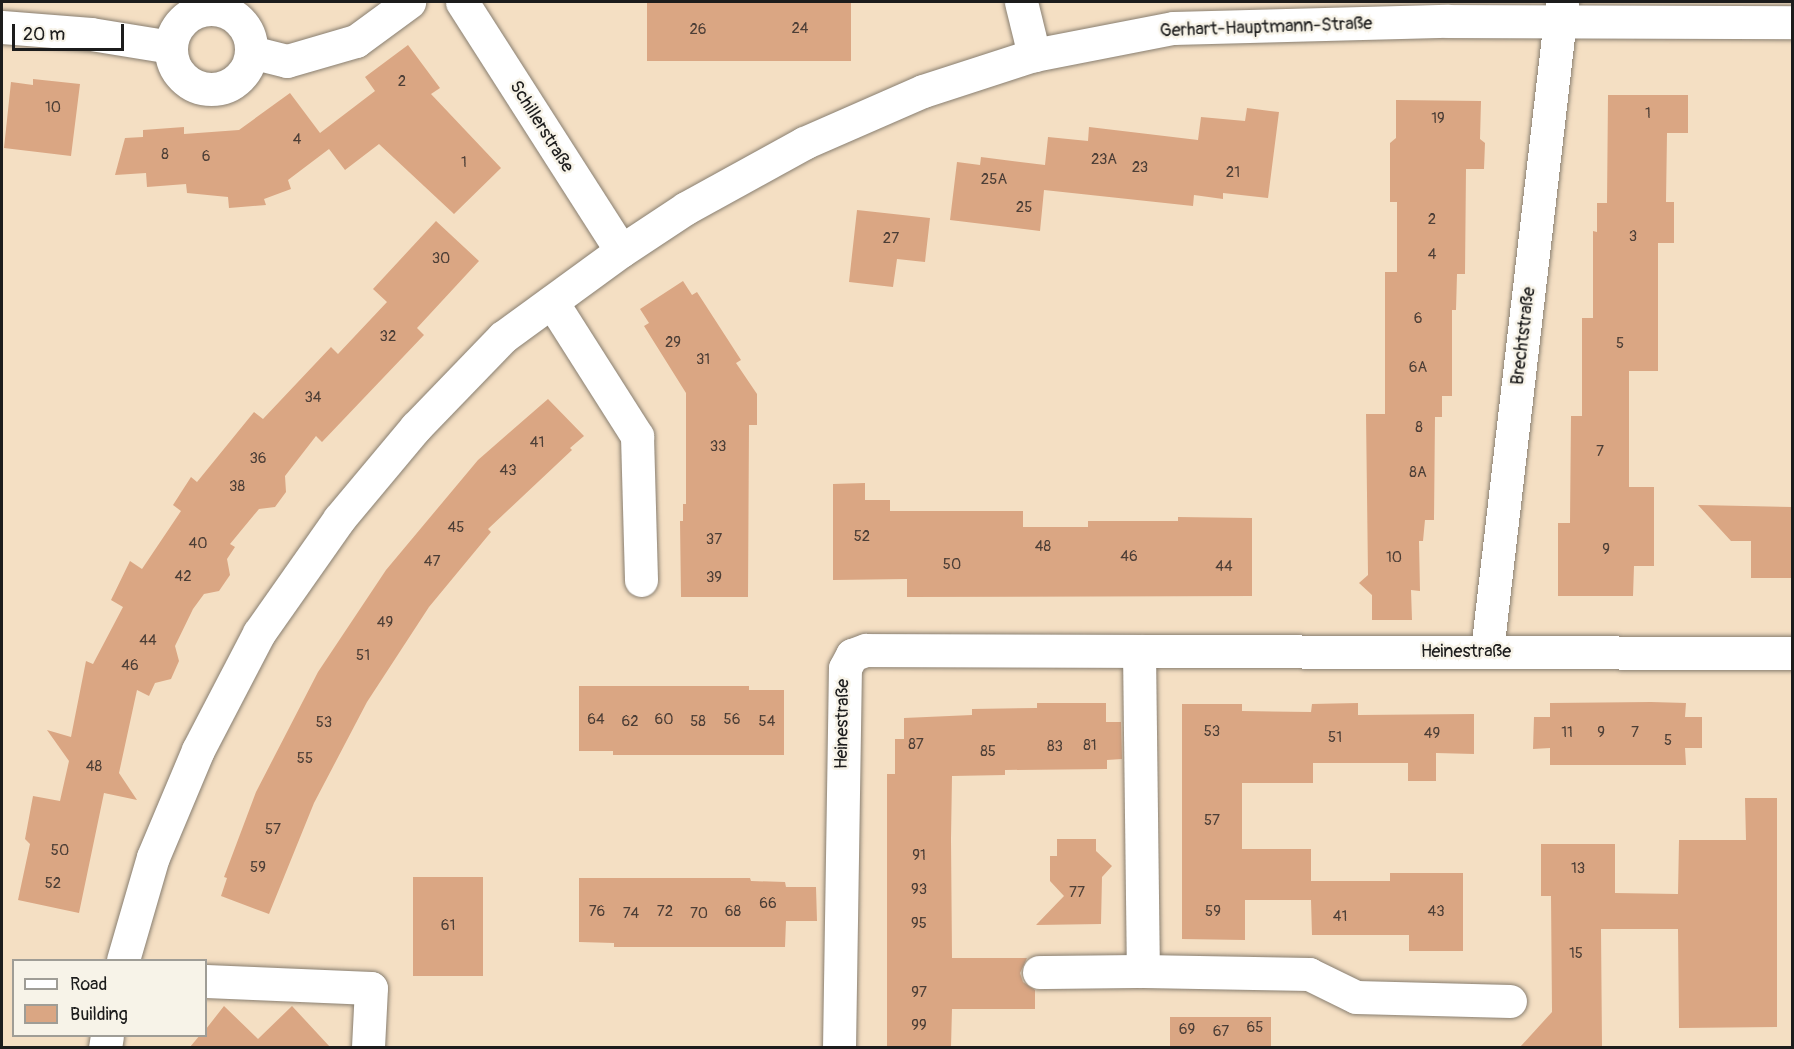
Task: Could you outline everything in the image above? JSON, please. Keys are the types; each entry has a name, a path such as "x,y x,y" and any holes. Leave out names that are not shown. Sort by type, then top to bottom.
{"street":[{"path":"251,52 287,61 356,41 409,2"},
{"name":"Schillerstraße","path":"462,2 621,251"},
{"path":"1021,2 1034,55"},
{"path":"221,10 233,15 244,25 251,52 248,65 240,77 229,85 216,89 202,88 184,78 172,61 171,47 175,33 182,22 200,11 221,10"},
{"name":"Gerhart-Hauptmann-Straße","path":"123,959 153,857 198,750 259,633 339,519 416,427 503,338 621,251 686,208 804,143 922,90 1034,55 1173,28 1448,21 1561,11 1792,22"},
{"name":"Brechtstraße","path":"1487,651 1561,11"},
{"path":"2,27 91,34 171,47"},
{"path":"552,302 637,436 641,580"},
{"name":"Heinestraße","path":"839,1047 845,668 852,655 866,650 1792,653"},
{"path":"1139,651 1143,971"},
{"path":"1039,972 1309,974 1356,997 1510,1000"},
{"path":"207,981 371,988 368,1047"}],"building":[{"path":"647,2 851,2 851,61 647,61"},
{"path":"408,45 440,88 431,94 501,168 454,214 379,144 345,170 329,149 288,180 291,189 264,199 266,205 229,208 228,197 187,193 186,184 147,187 146,173 115,175 125,138 143,137 143,130 184,127 184,134 239,130 290,93 320,133 375,91 365,77"},
{"path":"33,79 80,84 71,156 4,148 11,82 33,85"},
{"path":"1608,95 1688,95 1688,133 1667,133 1666,202 1674,202 1674,243 1658,243 1658,371 1629,371 1629,487 1654,487 1654,566 1634,566 1633,596 1558,596 1558,523 1570,523 1571,416 1582,416 1582,318 1593,318 1593,231 1597,232 1597,203 1607,203"},
{"path":"1396,100 1481,101 1480,139 1485,143 1484,169 1466,169 1465,274 1457,274 1456,310 1452,310 1452,396 1442,396 1442,417 1435,417 1434,520 1425,520 1423,541 1419,541 1420,591 1411,590 1412,620 1372,620 1372,595 1359,583 1368,575 1366,414 1385,414 1385,272 1397,272 1397,202 1390,202 1390,143 1396,138"},
{"path":"1247,108 1279,112 1268,198 1223,193 1223,199 1194,195 1193,206 1044,190 1040,231 950,220 957,162 980,165 981,157 1045,165 1048,137 1088,141 1089,127 1198,140 1201,117 1245,121"},
{"path":"857,210 930,218 925,262 897,259 893,287 849,282"},
{"path":"436,221 479,261 417,328 424,335 322,442 316,436 285,476 286,492 275,507 259,509 230,544 235,547 227,559 230,575 219,591 204,594 193,609 175,646 179,661 171,679 155,683 149,696 137,690 119,773 137,800 104,793 79,913 18,900 30,844 25,839 33,796 60,801 69,761 47,730 71,737 86,661 93,664 123,607 111,600 130,561 142,569 181,511 173,505 191,477 197,482 254,412 263,419 331,347 338,354 387,302 373,289"},
{"path":"683,281 692,295 697,292 741,360 736,363 757,394 757,425 749,425 748,597 681,597 680,521 683,521 683,504 686,504 686,393 644,326 649,323 640,309"},
{"path":"548,399 584,436 488,529 491,532 429,607 367,702 314,803 269,914 221,896 227,878 224,877 256,792 318,672 386,570 478,460"},
{"path":"865,483 865,500 890,500 890,511 1023,511 1023,527 1088,527 1088,521 1178,521 1178,517 1252,518 1252,596 907,597 907,579 833,580 833,484"},
{"path":"1698,505 1792,507 1792,578 1751,578 1751,541 1731,541"},
{"path":"579,686 749,686 749,690 784,690 784,755 613,755 613,751 579,751"},
{"path":"1037,703 1106,703 1106,722 1121,722 1122,759 1107,760 1107,769 1005,770 1005,775 952,776 952,958 1027,958 1020,973 1023,982 1035,990 1035,1009 952,1009 951,1047 887,1047 887,774 895,774 895,739 904,739 904,718 972,715 972,709 1037,708"},
{"path":"1358,703 1358,715 1474,714 1474,754 1436,753 1436,781 1408,781 1408,763 1313,763 1313,783 1242,783 1242,849 1311,849 1311,881 1390,881 1390,873 1463,873 1463,951 1409,951 1409,935 1312,935 1311,900 1245,900 1245,940 1182,939 1182,704 1242,704 1242,711 1311,712 1312,704"},
{"path":"1550,703 1686,703 1685,717 1702,717 1702,748 1685,748 1686,765 1550,765 1550,748 1533,749 1534,717 1550,717"},
{"path":"1745,798 1777,798 1777,1027 1679,1028 1678,929 1601,929 1602,1047 1520,1047 1552,1012 1551,896 1541,896 1541,844 1615,844 1615,893 1678,894 1679,840 1746,840"},
{"path":"1057,839 1096,839 1096,851 1112,866 1102,877 1101,924 1036,925 1064,896 1050,881 1050,856 1057,856"},
{"path":"413,877 483,877 483,976 413,976"},
{"path":"579,878 750,878 751,881 785,882 786,887 816,887 817,921 786,921 785,947 614,947 614,943 579,942"},
{"path":"224,1006 258,1039 292,1006 330,1047 190,1047 198,1037 207,1037 207,1028"},
{"path":"1170,1017 1271,1017 1271,1047 1170,1047"}]}
